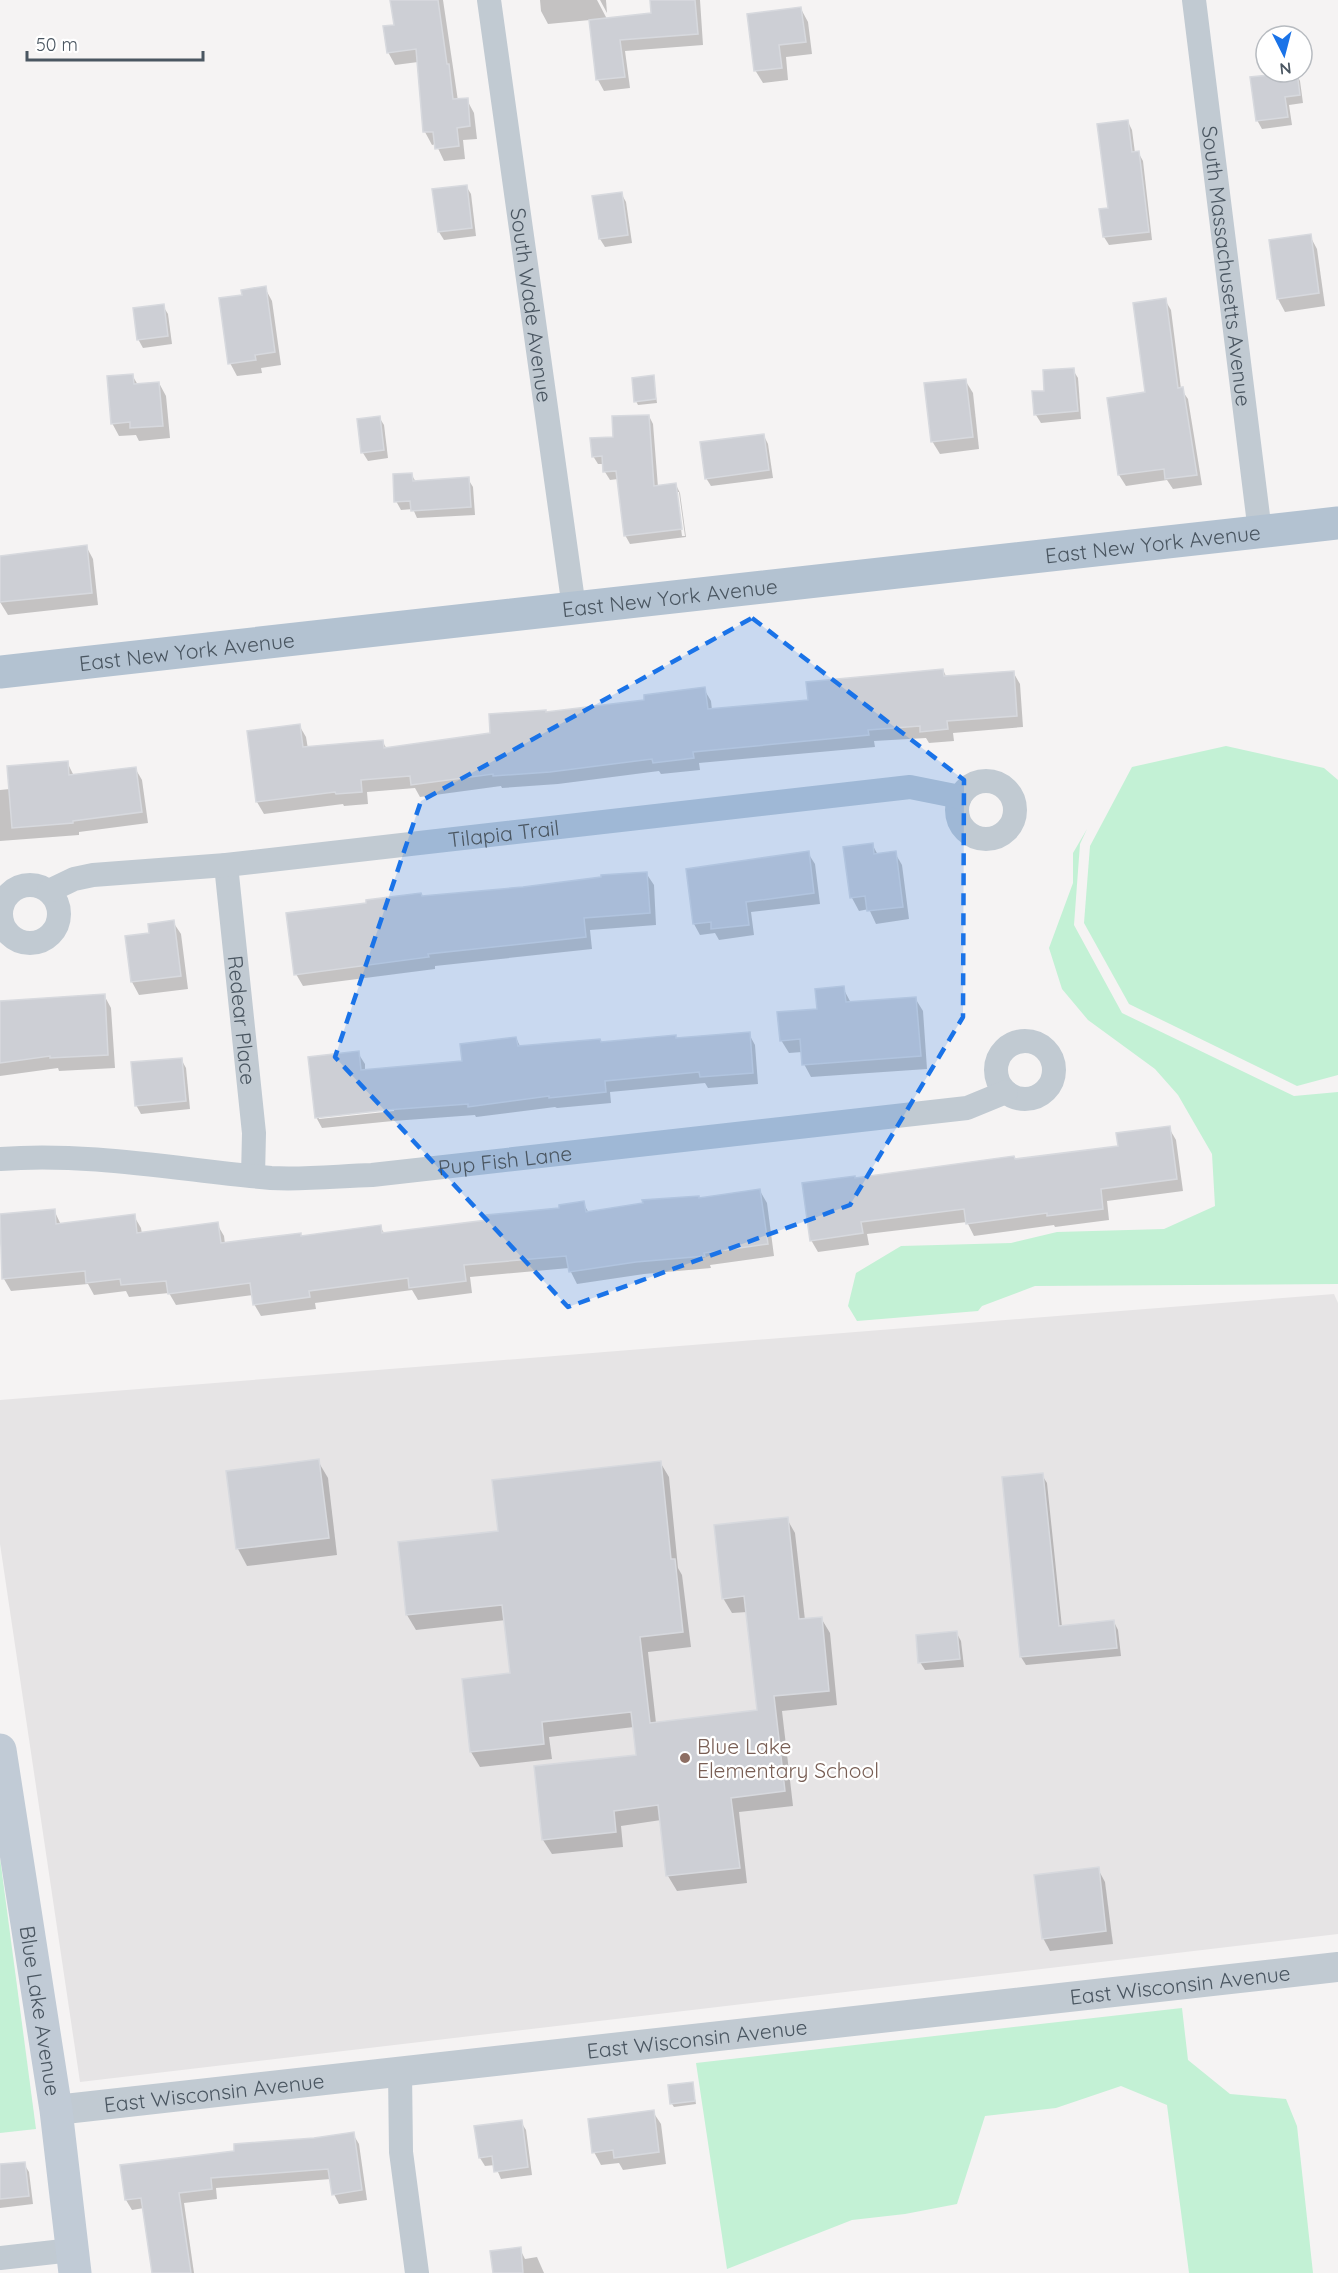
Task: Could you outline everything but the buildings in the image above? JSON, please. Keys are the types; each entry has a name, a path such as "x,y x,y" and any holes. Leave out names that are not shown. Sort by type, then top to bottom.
{"main road":[{"name":"East New York Avenue","path":"0,672 1338,523"},
{"name":"Blue Lake Avenue","path":"0,1750 56,2110 73,2261"}],"street":[{"name":"South Wade Avenue","path":"489,0 574,608"},
{"name":"South Massachusetts Avenue","path":"1194,0 1260,532"},
{"name":"Tilapia Trail","path":"49,891 74,879 93,875 226,865 910,787 960,797"},
{"name":"Redear Place","path":"226,865 254,1133 254,1176"},
{"name":"Pup Fish Lane","path":"0,1159 87,1158 274,1178 372,1175 967,1108 1006,1092"},
{"name":"East Wisconsin Avenue","path":"56,2110 1338,1967"},
{"path":"400,2072 401,2152 417,2273"},
{"path":"0,2258 73,2261"}],"highlighted area":[{"path":"752,618 964,780 963,1017 850,1205 568,1307 335,1057 421,801"}],"shaded area":[{"name":"Blue Lake Elementary School","path":"1334,1294 1338,1303 1338,1934 80,2082 0,1544 0,1400"}],"green space":[{"path":"1226,746 1324,768 1338,780 1338,1075 1297,1086 1129,1004 1084,923 1090,846 1132,767"},
{"path":"1087,829 1080,844 1074,925 1122,1013 1294,1096 1338,1092 1338,1284 1035,1286 982,1306 978,1311 857,1321 848,1306 856,1273 901,1246 1011,1243 1057,1232 1164,1229 1215,1206 1212,1154 1178,1095 1155,1069 1088,1020 1062,989 1049,948 1073,883 1073,853"},
{"path":"0,1858 36,2129 0,2133"},
{"path":"1182,2008 1188,2060 1230,2094 1286,2099 1297,2126 1313,2273 1189,2273 1167,2105 1121,2086 1056,2108 985,2116 957,2204 905,2214 852,2220 727,2269 696,2063"}],"place":[{"name":"Blue Lake Elementary School","path":"685,1758"}]}
